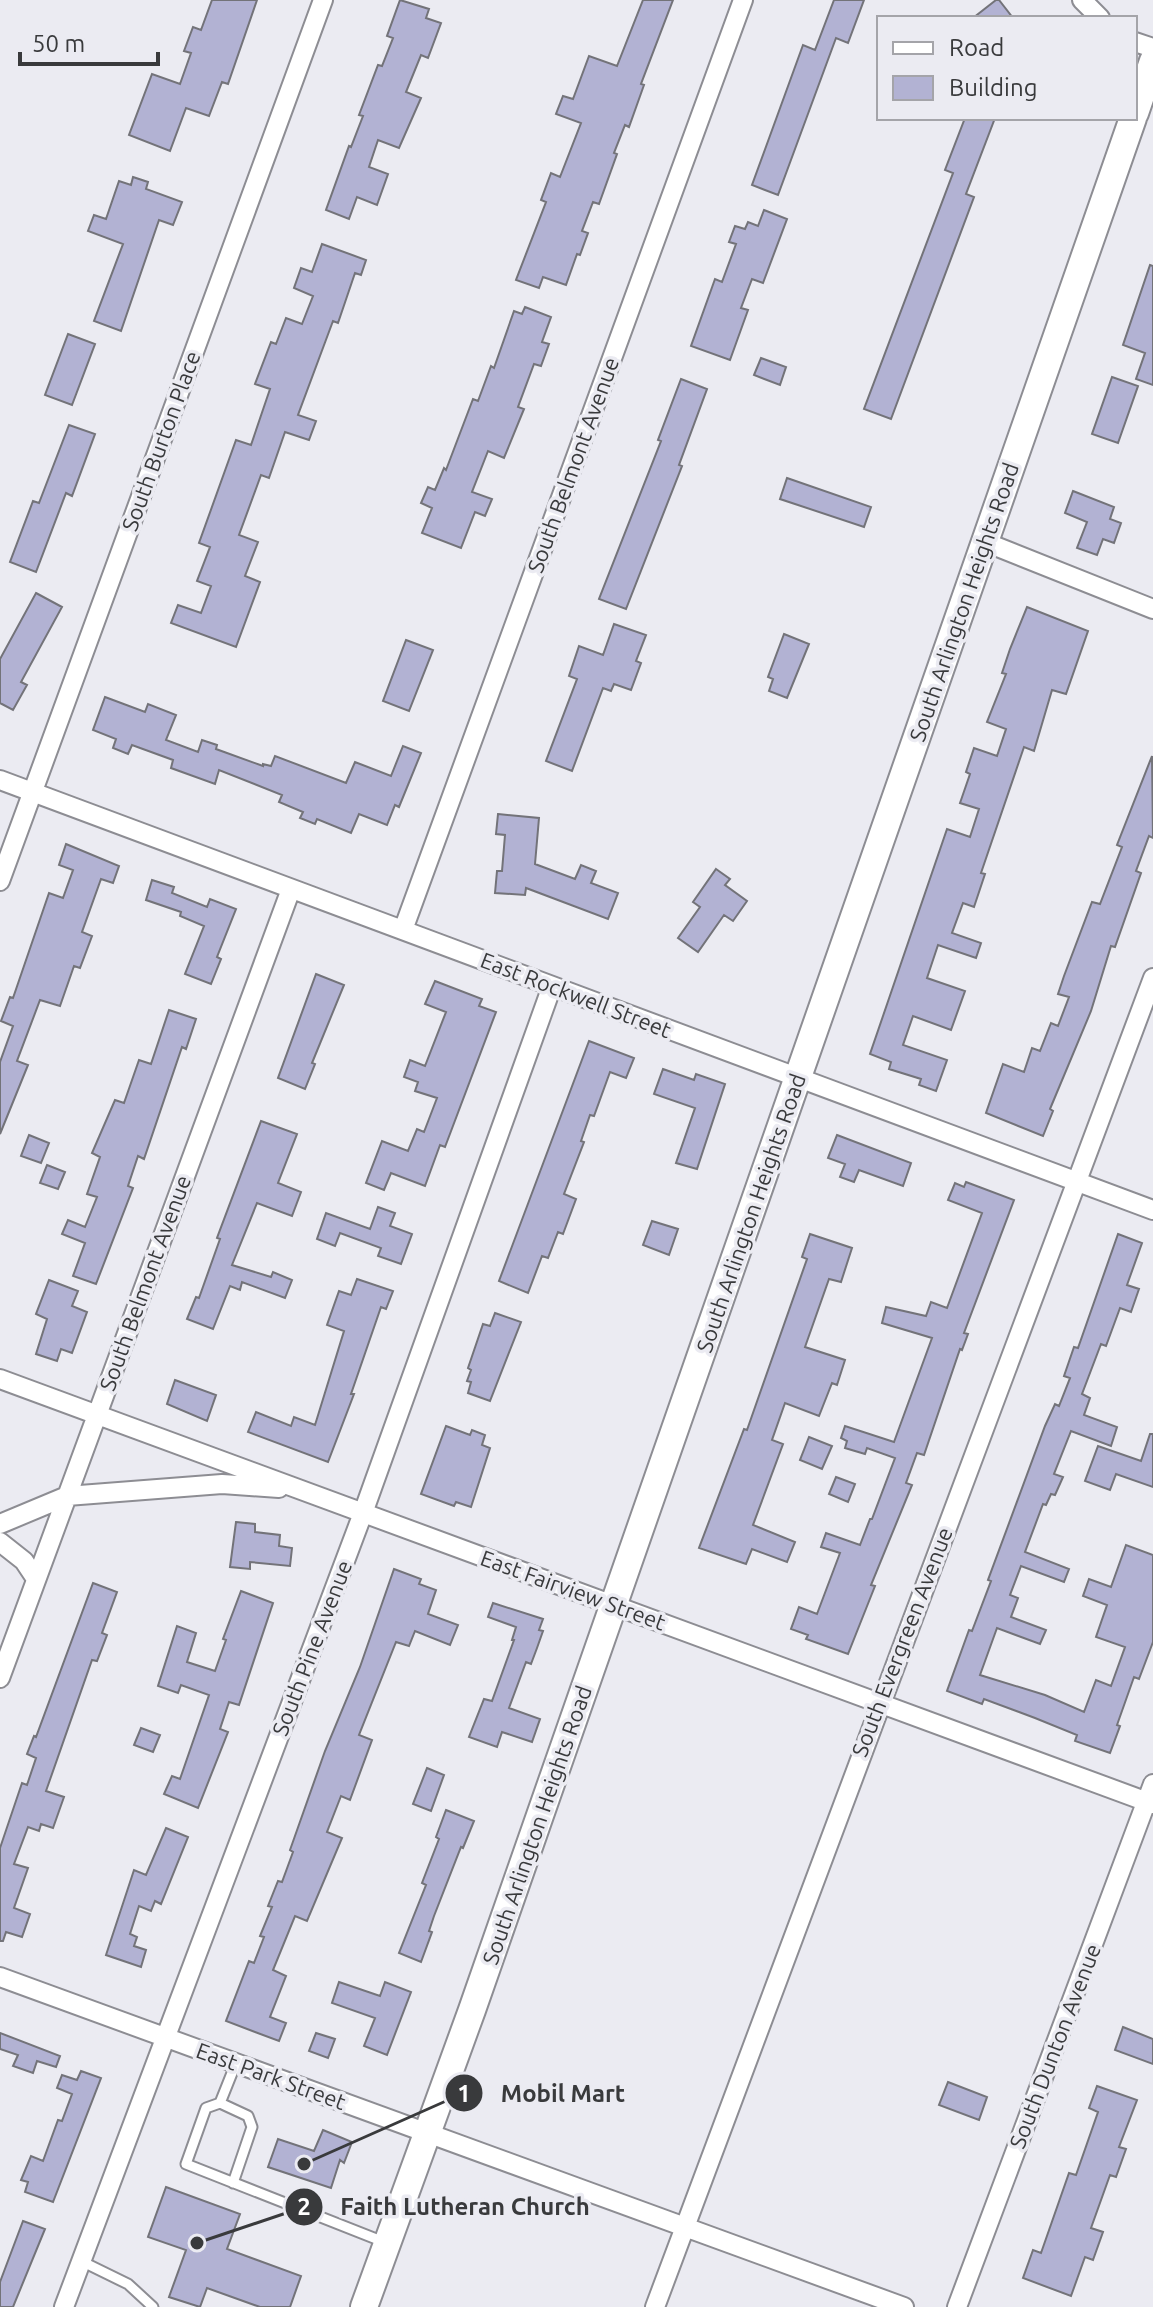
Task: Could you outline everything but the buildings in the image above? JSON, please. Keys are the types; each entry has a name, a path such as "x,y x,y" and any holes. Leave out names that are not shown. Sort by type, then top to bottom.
{"main road":[{"name":"South Arlington Heights Road","path":"1137,106 1153,61"},
{"name":"South Arlington Heights Road","path":"364,2307 614,1605 1132,120"}],"street":[{"name":"South Burton Place","path":"0,881 323,0"},
{"name":"South Belmont Avenue","path":"403,930 743,0"},
{"path":"1082,0 1098,16"},
{"path":"985,542 1153,609"},
{"name":"East Rockwell Street","path":"0,780 1153,1210"},
{"name":"South Belmont Avenue","path":"0,1678 291,889"},
{"name":"South Evergreen Avenue","path":"655,2307 1153,978"},
{"name":"South Pine Avenue","path":"64,2307 363,1513 552,986"},
{"name":"East Fairview Street","path":"0,1379 879,1703 1151,1797"},
{"path":"0,1524 67,1496 222,1484 302,1490"},
{"path":"0,1542 24,1561 36,1579"},
{"name":"South Dunton Avenue","path":"957,2307 1151,1797"},
{"name":"East Park Street","path":"0,1977 904,2307"}],"lane":[{"path":"220,2103 236,2063"},
{"path":"233,2183 252,2127 248,2116 220,2103 206,2108 186,2164 233,2183 387,2243"},
{"path":"81,2261 128,2284 153,2307"}],"place":[{"name":"Mobil Mart","path":"304,2164"},
{"name":"Faith Lutheran Church","path":"197,2243"}]}
